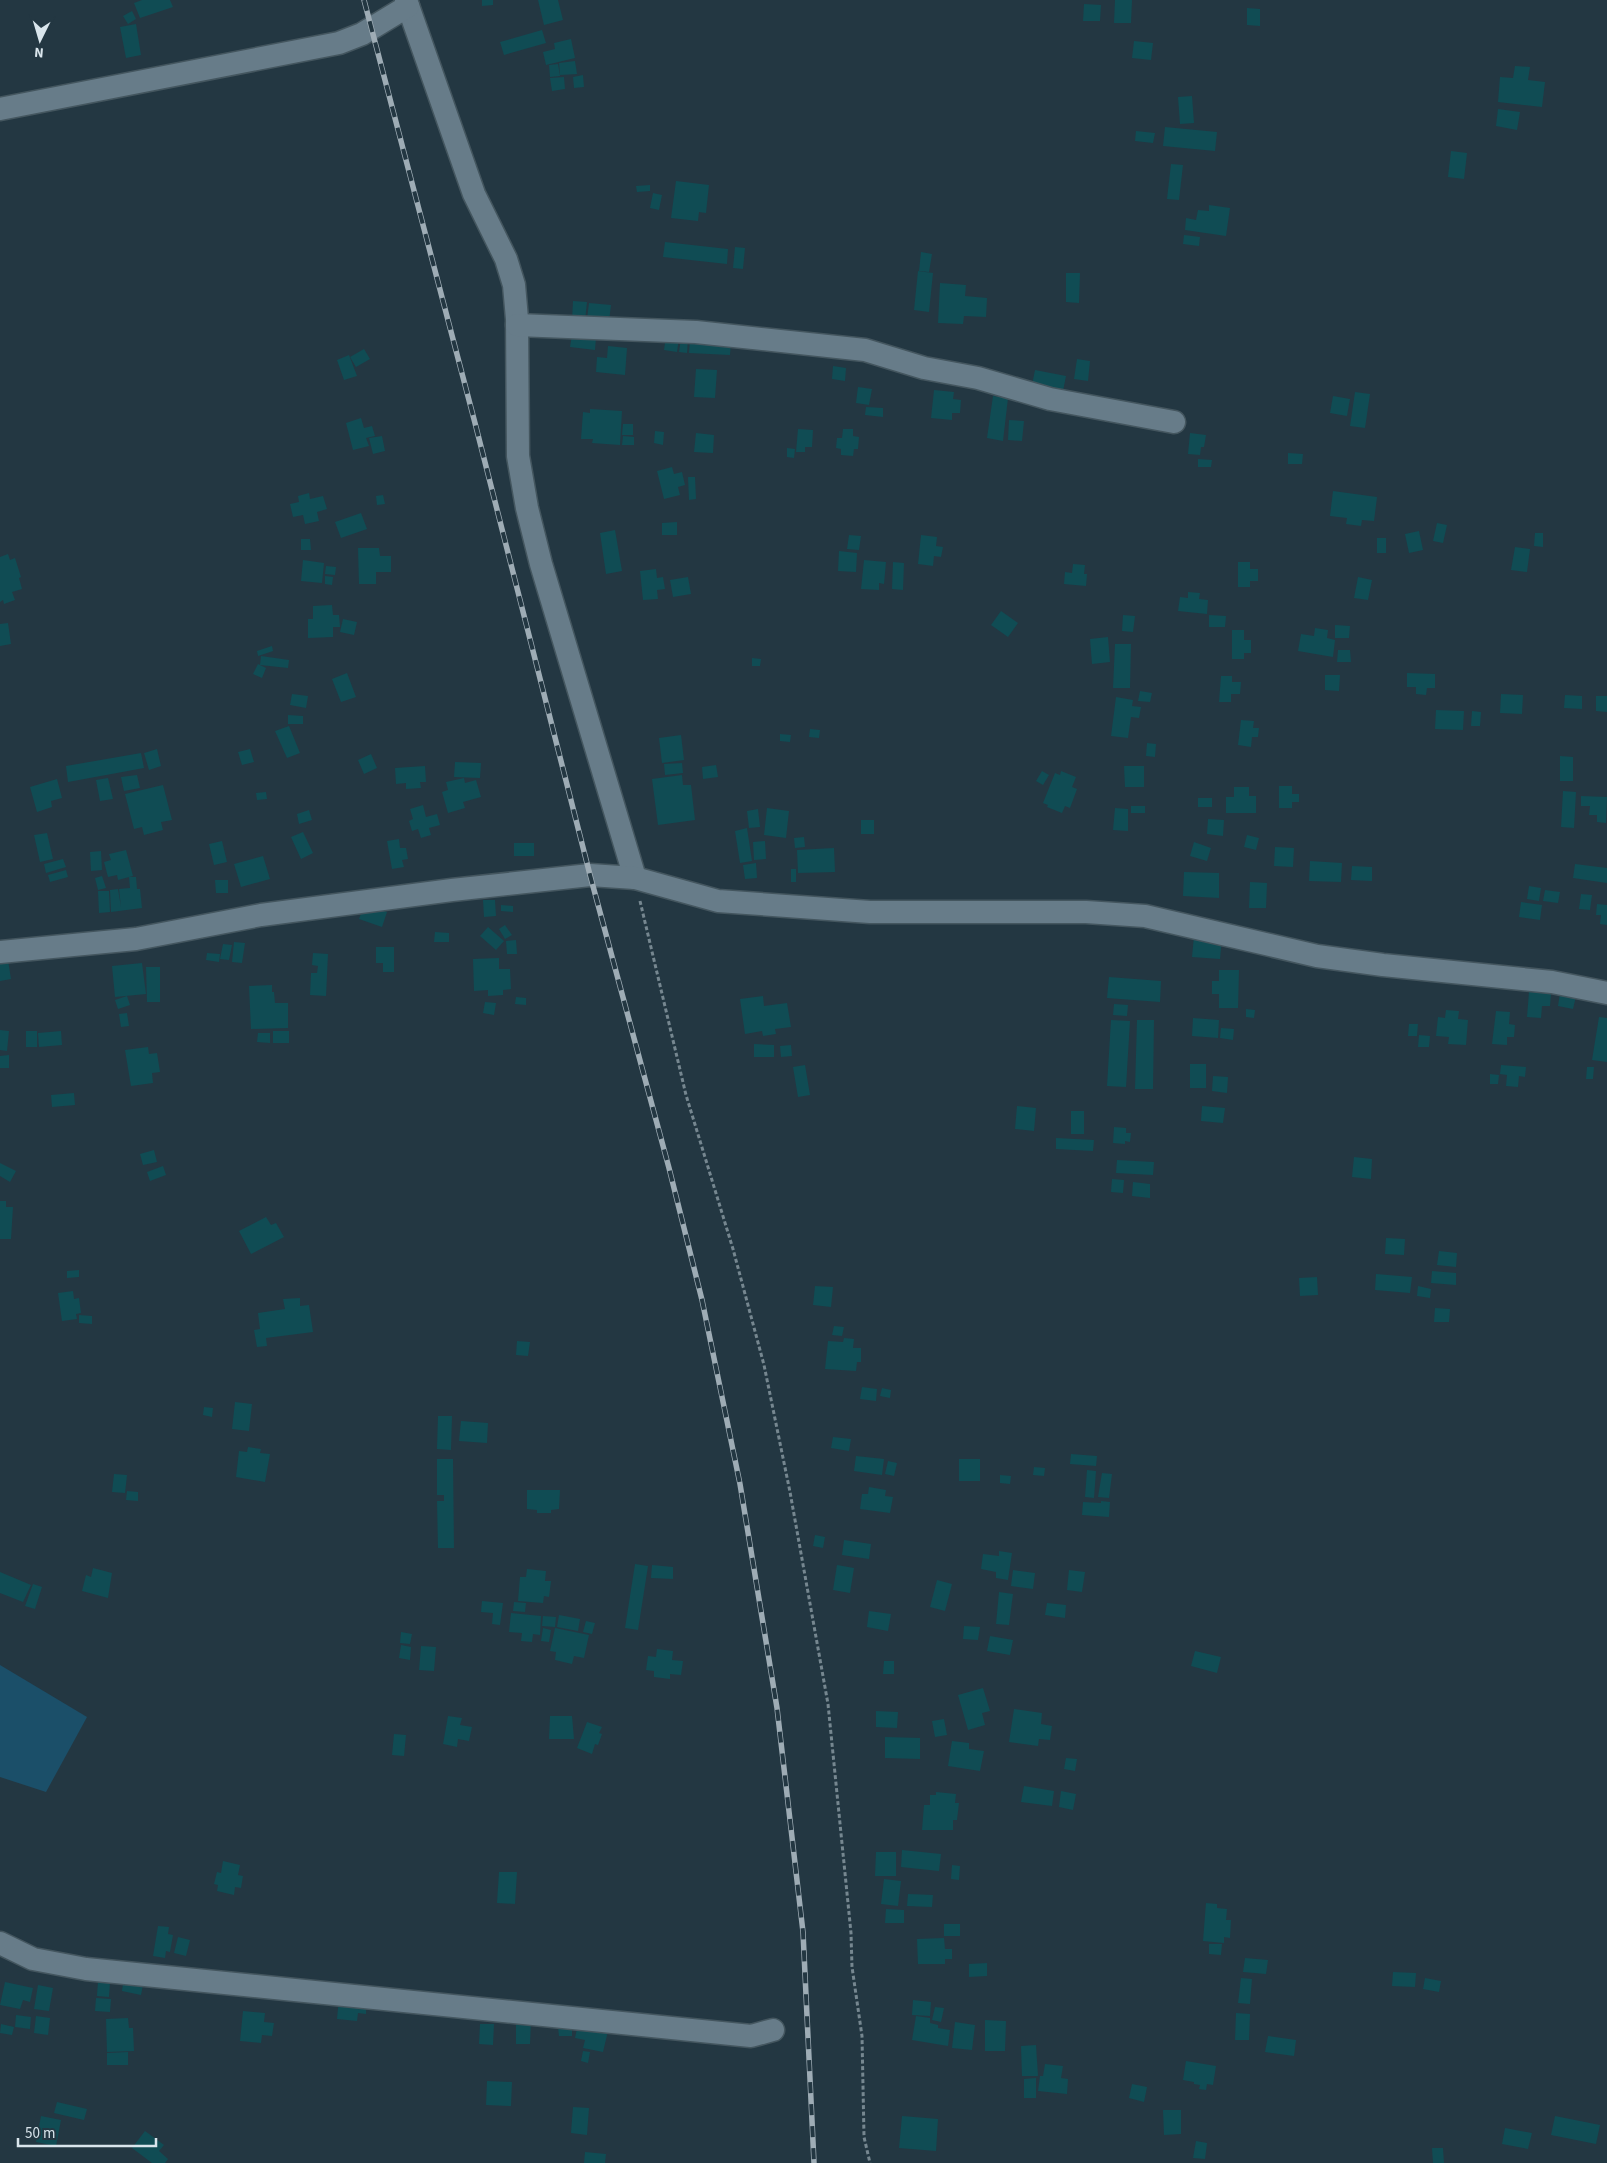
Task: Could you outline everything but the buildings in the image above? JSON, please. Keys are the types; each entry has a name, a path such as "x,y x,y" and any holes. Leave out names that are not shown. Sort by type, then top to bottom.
{"street":[{"path":"0,108 339,43 362,34 407,3 474,194 506,259 514,285 517,325 518,456 527,508 541,564 635,878"},
{"path":"517,325 696,332 865,350 924,368 978,378 1050,399 1174,422"},
{"path":"0,952 136,939 261,915 452,890 590,875 635,878 718,901 870,912 1086,912 1145,916 1317,956 1383,965 1552,982 1607,993"},
{"path":"0,1943 33,1959 86,1969 752,2036 773,2030"}],"path":[{"path":"635,878 686,1095 733,1249 764,1365 790,1492 828,1704 852,1967 862,2036 864,2137 870,2163"}],"shaded area":[{"path":"0,1665 87,1717 46,1792 0,1777"}],"railway":[{"path":"364,0 702,1300 740,1484 777,1708 803,1932 814,2163"}]}
